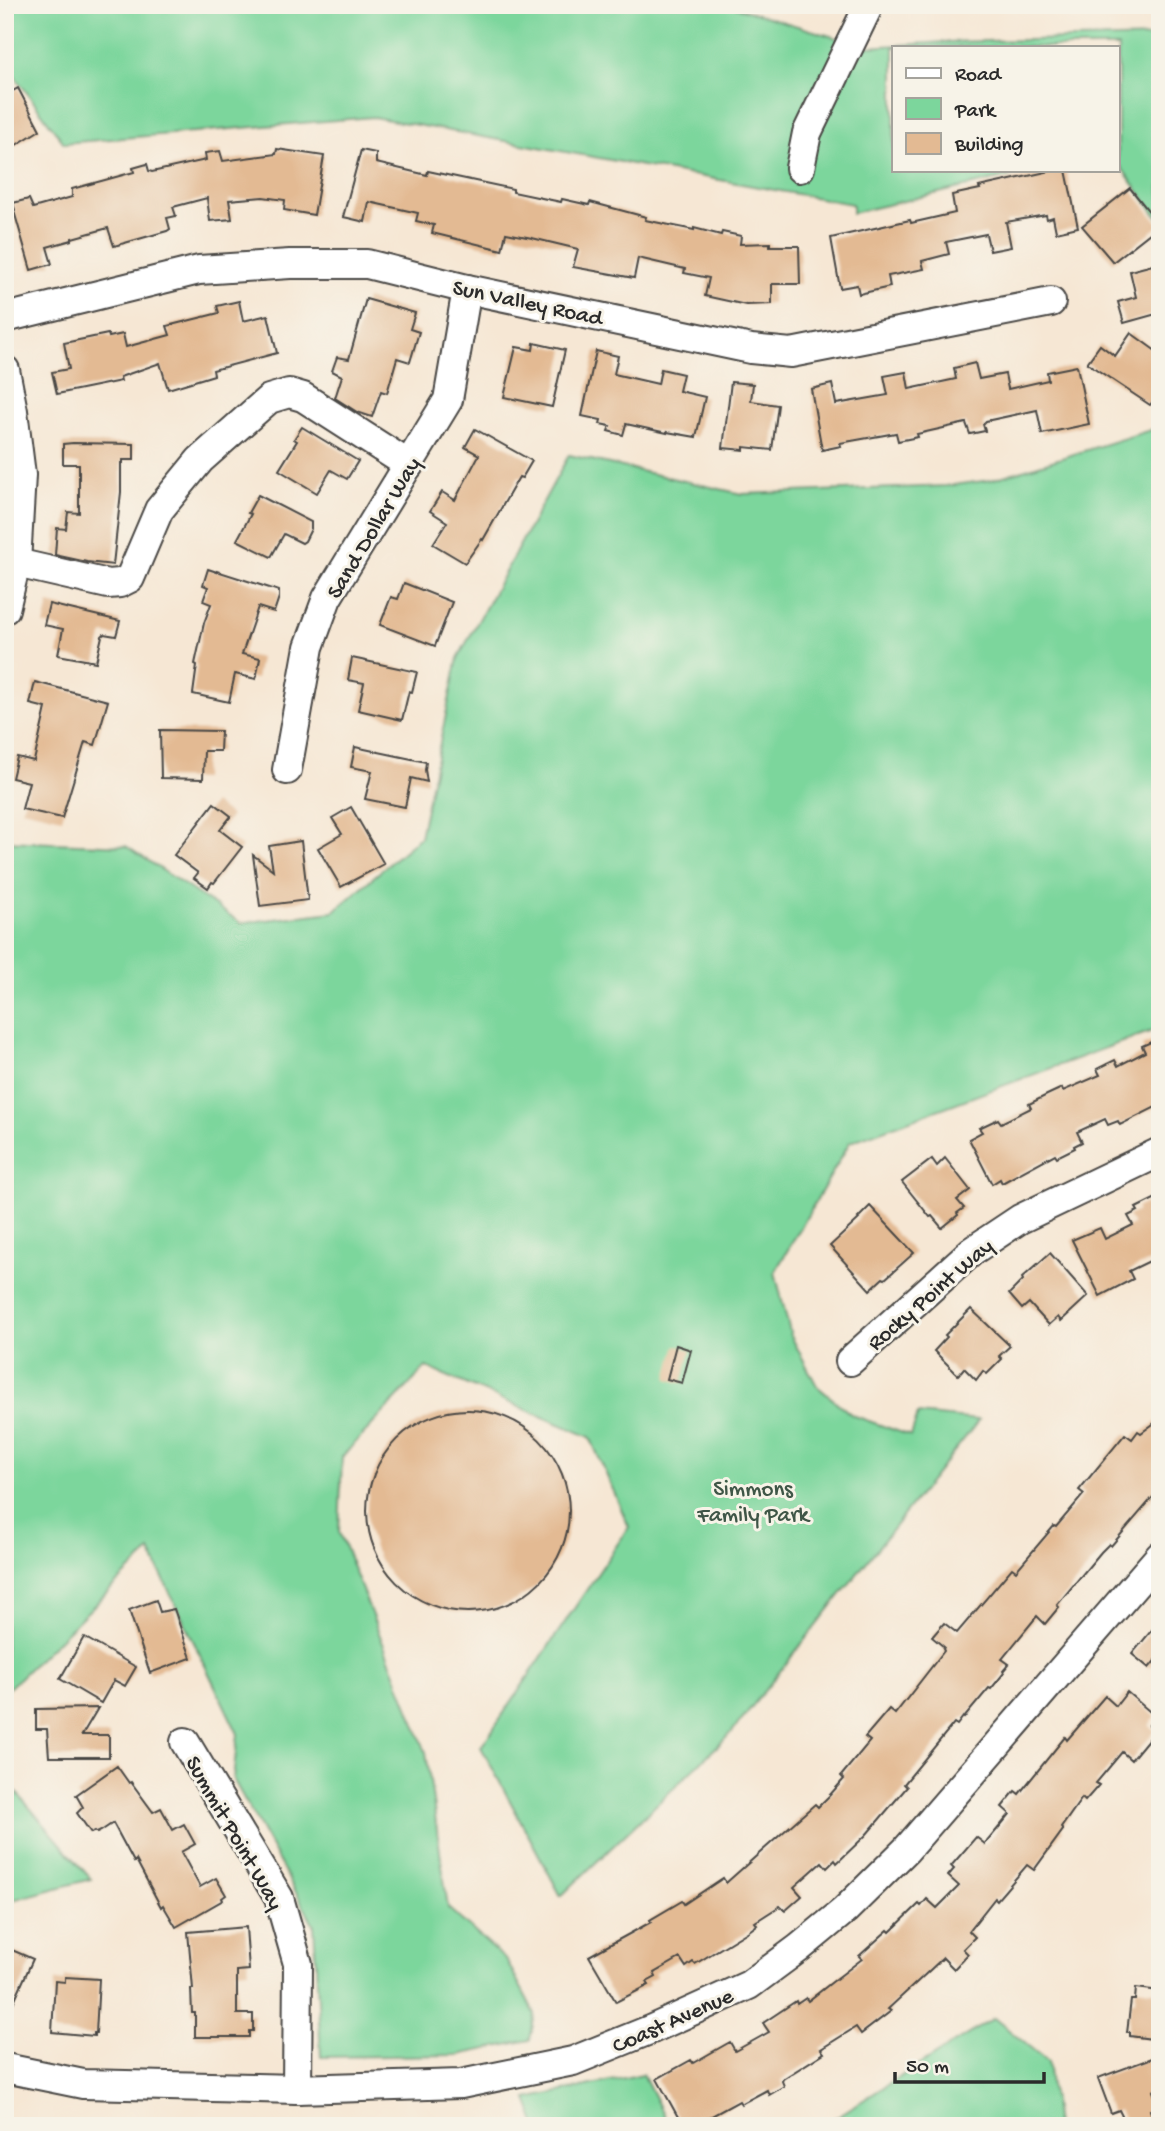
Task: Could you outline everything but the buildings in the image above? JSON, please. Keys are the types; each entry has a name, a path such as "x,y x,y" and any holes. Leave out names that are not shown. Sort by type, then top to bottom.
{"street":[{"path":"800,167 807,133 869,5"},
{"name":"Sun Valley Road","path":"5,318 200,270 290,264 367,264 467,289 751,349 791,353 1051,302"},
{"name":"Sand Dollar Way","path":"287,770 309,647 327,598 448,400 467,289"},
{"path":"5,370 21,475 16,563 5,609"},
{"path":"16,563 108,584 120,583 130,578 159,510 200,460 269,399 289,393 303,397 408,465"},
{"name":"Rocky Point Way","path":"850,1361 972,1251 1020,1219 1160,1152"},
{"name":"Coast Avenue","path":"5,2068 83,2084 297,2089 461,2084 573,2061 652,2029 749,1985 836,1917 906,1850 1160,1556"},
{"name":"Summit Point Way","path":"185,1742 279,1898 298,1964 297,2089"}],"green space":[{"path":"5,5 728,5 867,47 946,42 1160,37 1160,220 1120,166 1120,46 892,46 892,172 1029,172 852,213 852,204 373,117 64,143 5,63"},
{"name":"Simmons Family Park","path":"1160,427 1160,1028 850,1142 775,1272 791,1336 817,1386 852,1415 911,1436 918,1414 979,1420 731,1733 561,1896 481,1747 629,1527 590,1437 426,1367 342,1457 339,1532 426,1752 448,1908 507,1961 535,2014 530,2040 458,2055 321,2057 314,1925 233,1779 238,1734 150,1551 5,1692 5,841 126,846 241,923 333,912 420,837 458,658 569,455 742,494 946,486 991,480"},
{"path":"5,1766 11,1786 91,1879 5,1902"},
{"path":"994,2018 1048,2062 1056,2126 822,2126"},
{"path":"643,2074 669,2126 537,2126 527,2099"}]}
